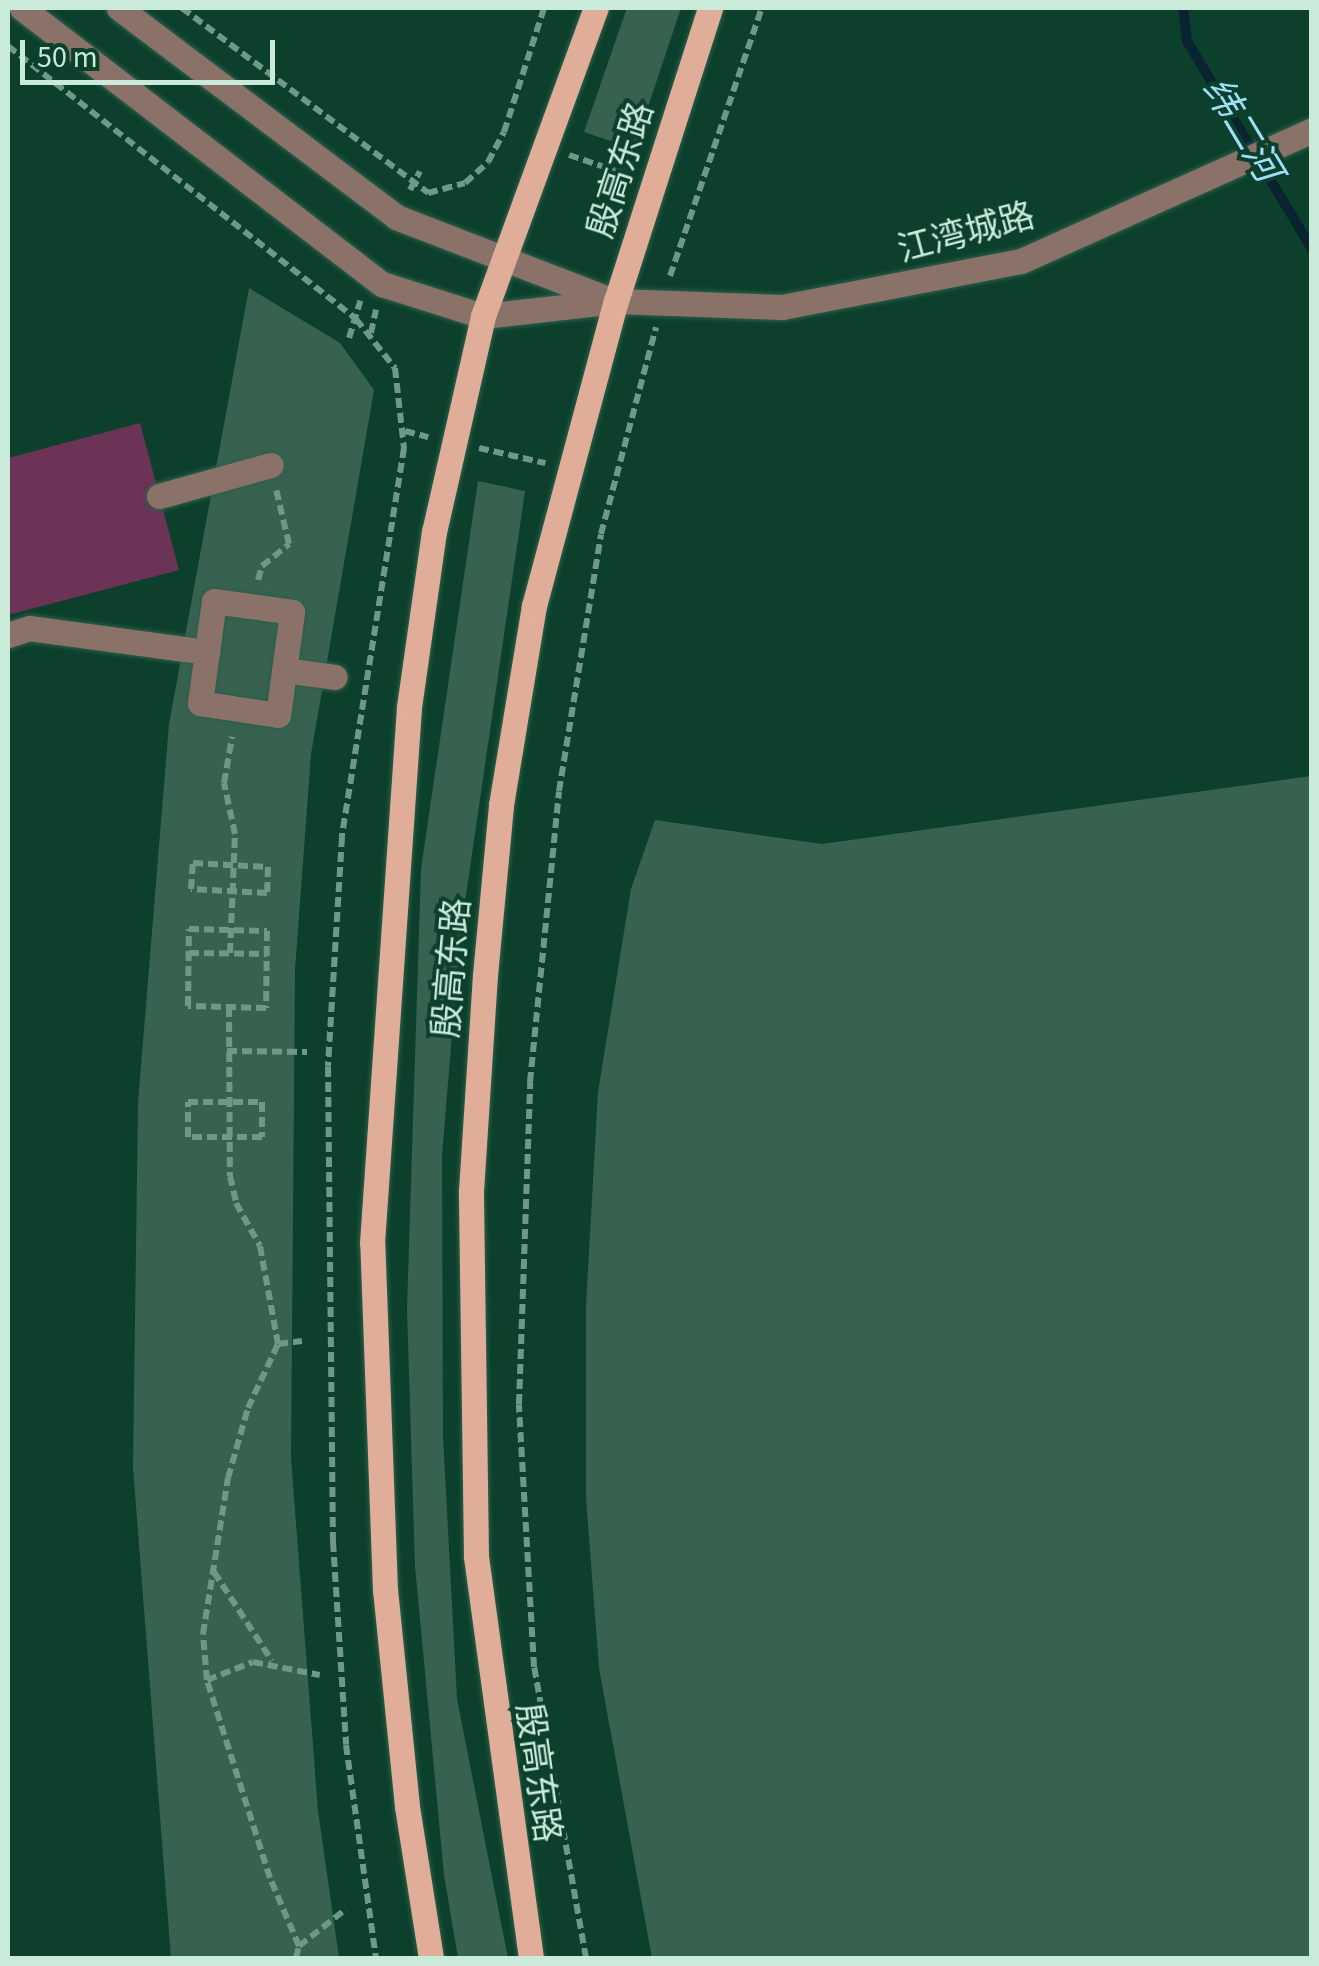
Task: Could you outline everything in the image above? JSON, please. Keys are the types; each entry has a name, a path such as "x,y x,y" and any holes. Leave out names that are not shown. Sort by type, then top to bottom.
{"main road":[{"name":"殷高东路","path":"431,1958 406,1806 385,1590 372,1243 410,707 452,442 483,316 596,8"},
{"name":"殷高东路","path":"531,1958 476,1556 471,1190 501,805 534,606 567,468 710,8"}],"street":[{"name":"江湾城路","path":"22,8 382,284 483,316 616,301 782,307 894,289 1021,261 1312,130"},
{"name":"江湾城路","path":"119,8 396,217 502,262 616,301"},
{"path":"159,496 270,465"},
{"path":"214,600 254,606 292,612 278,714 200,703 214,600"},
{"path":"8,635 29,628 207,652"},
{"path":"284,670 336,677"}],"path":[{"path":"182,8 428,193 465,183 488,162 504,132 544,8"},
{"path":"586,1958 534,1667 519,1404 530,1082 560,791 616,478 695,198 762,8"},
{"path":"8,46 378,340 395,368 405,432 342,837 328,1067 332,1542 346,1745 376,1958"},
{"path":"504,132 695,198"},
{"path":"405,432 616,478"},
{"path":"254,606 262,566 289,544 270,465"},
{"path":"230,953 234,865 224,782 238,709"},
{"path":"193,863 234,865 268,867 267,893 191,889 193,863"},
{"path":"189,930 232,930 267,932 266,1008 188,1006 189,930"},
{"path":"188,952 267,954"},
{"path":"229,1007 228,1137 236,1204 260,1246 278,1344 248,1408 228,1478 204,1634 207,1680 270,1878 299,1946 296,1958"},
{"path":"227,1051 307,1052"},
{"path":"188,1102 228,1102 262,1102 262,1137 188,1137 188,1102"},
{"path":"278,1344 302,1341"},
{"path":"214,1572 250,1637 273,1662"},
{"path":"207,1680 226,1670 273,1662 320,1675"},
{"path":"299,1946 346,1909"}],"green space":[{"path":"627,8 681,8 634,149 584,132"},
{"path":"249,288 340,343 374,390 311,754 295,970 291,1458 318,1811 339,1958 171,1958 133,1467 138,1103 169,724"},
{"path":"478,481 525,491 460,936 442,1156 443,1436 457,1699 508,1958 458,1958 444,1875 415,1566 407,1309 421,869"},
{"path":"1311,776 1311,1958 652,1958 599,1668 586,1498 586,1306 598,1092 631,889 655,820 822,844"}],"building":[{"path":"140,423 179,570 8,615 8,458"}],"waterway":[{"name":"纬二河","path":"1183,8 1187,41 1312,249"}]}
